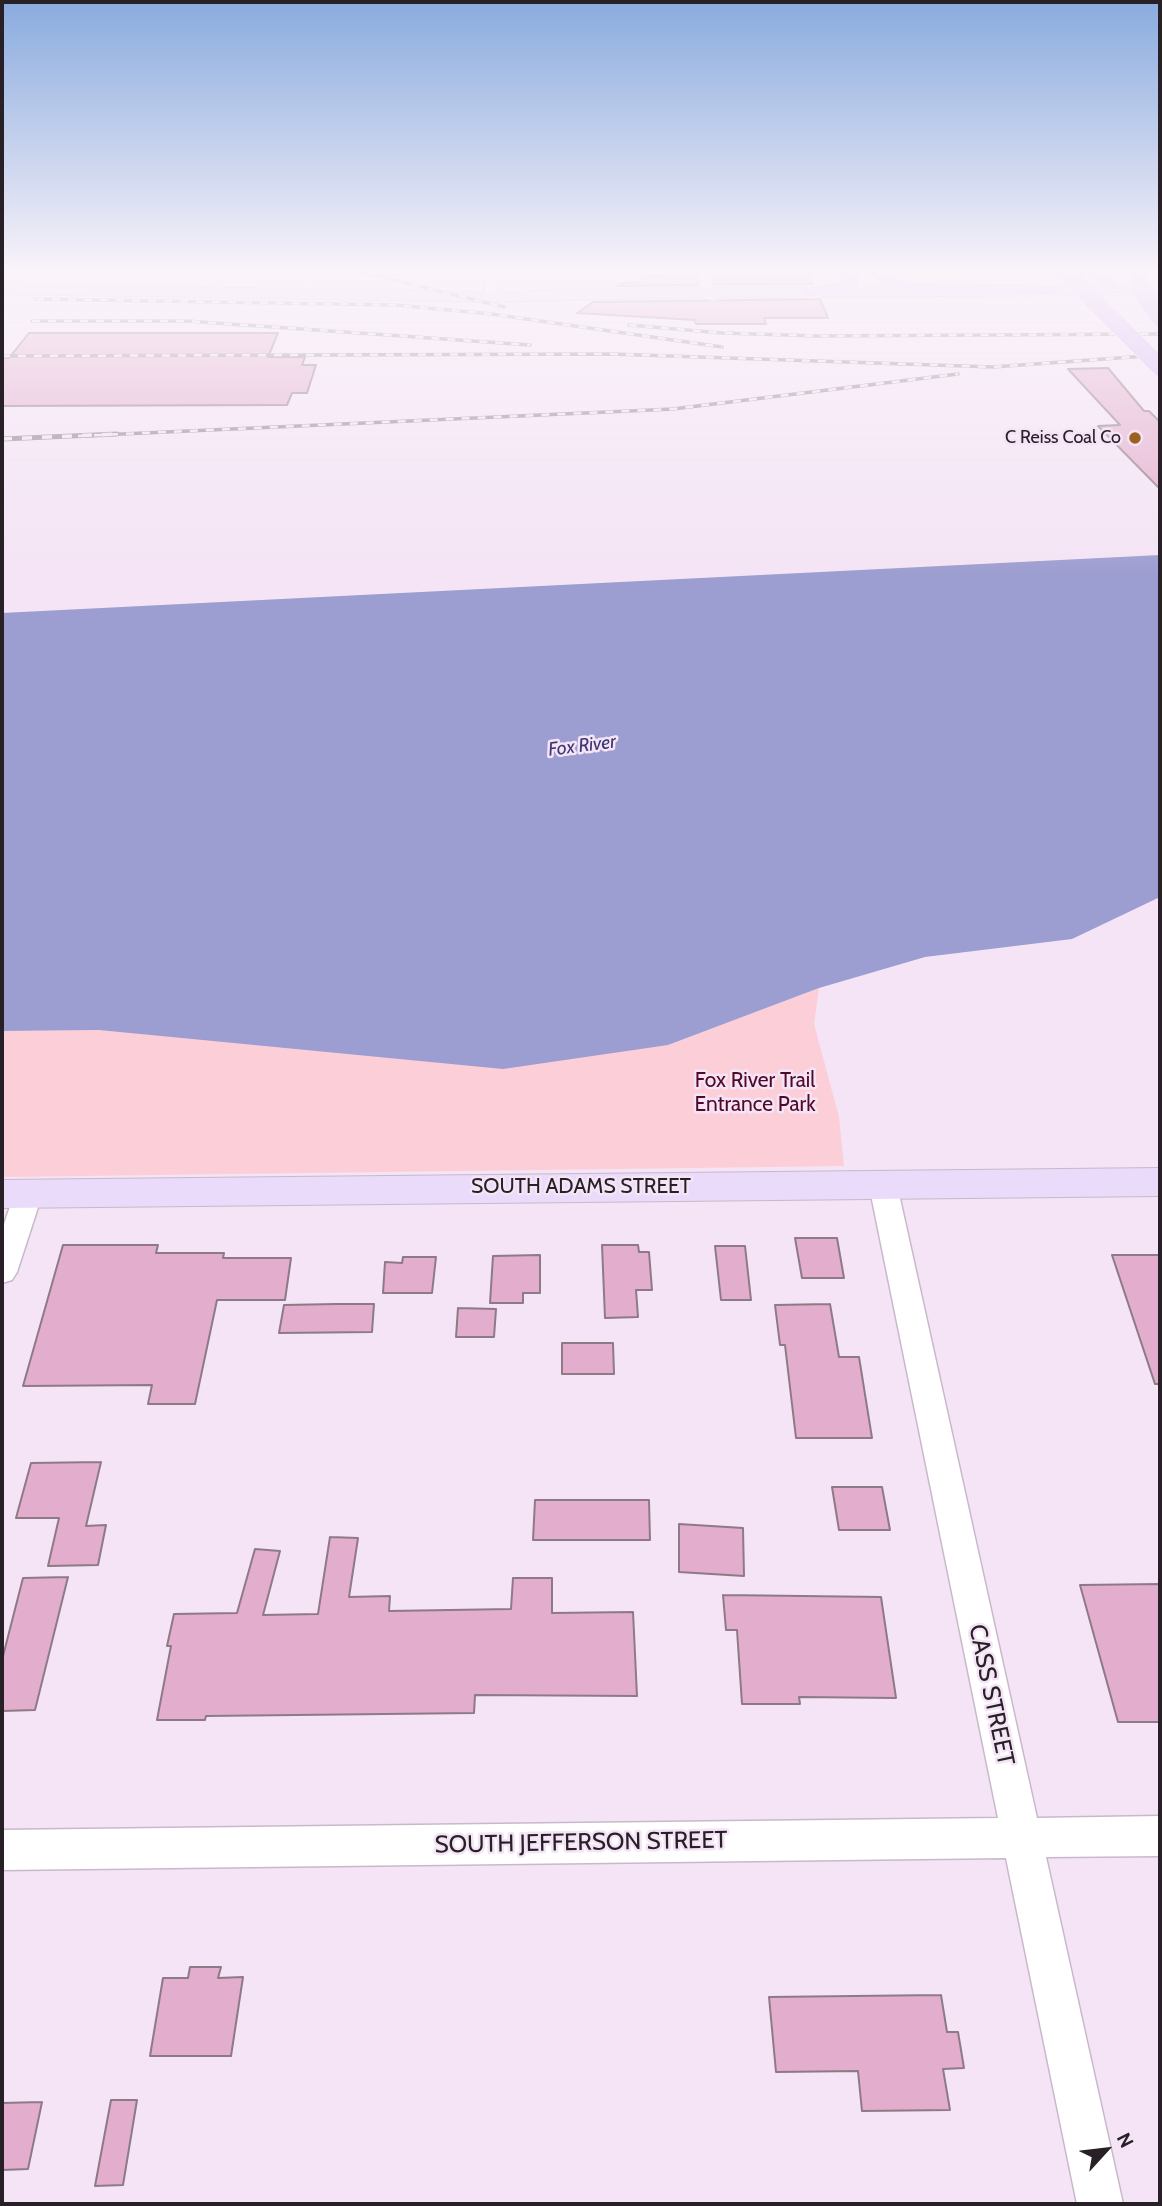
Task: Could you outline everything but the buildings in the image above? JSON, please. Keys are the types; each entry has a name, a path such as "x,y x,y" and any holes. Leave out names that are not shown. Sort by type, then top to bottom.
{"street":[{"name":"SOUTH ADAMS STREET","path":"16,1193 1160,1182"},
{"name":"CASS STREET","path":"883,1185 1100,2204"},
{"path":"2,1272 16,1193"},
{"name":"SOUTH JEFFERSON STREET","path":"2,1850 1160,1836"}],"green space":[{"name":"Fox River Trail Entrance Park","path":"819,988 814,1024 839,1117 844,1166 2,1177 2,1031 99,1030 668,1045"}],"water":[{"name":"Fox River","path":"1160,555 1160,897 1072,939 925,957 819,988 668,1045 503,1069 99,1030 2,1031 2,613"}],"railway":[{"path":"78,436 673,409 958,374"},
{"path":"2,439 117,434"}],"place":[{"name":"C Reiss Coal Co","path":"1135,438"}]}
